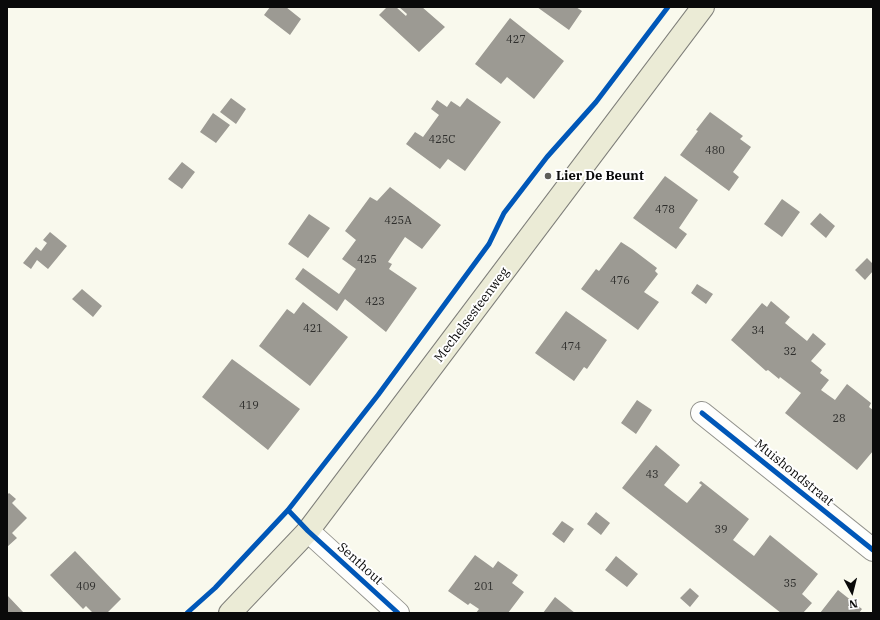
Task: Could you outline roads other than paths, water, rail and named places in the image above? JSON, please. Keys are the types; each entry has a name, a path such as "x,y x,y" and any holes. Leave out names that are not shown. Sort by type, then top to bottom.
{"main road":[{"name":"Mechelsesteenweg","path":"230,613 308,531 703,7"}],"street":[{"name":"Muishondstraat","path":"702,413 873,550"},
{"name":"Senthout","path":"308,531 398,613"}],"place":[{"name":"Lier De Beunt","path":"548,176"}]}
